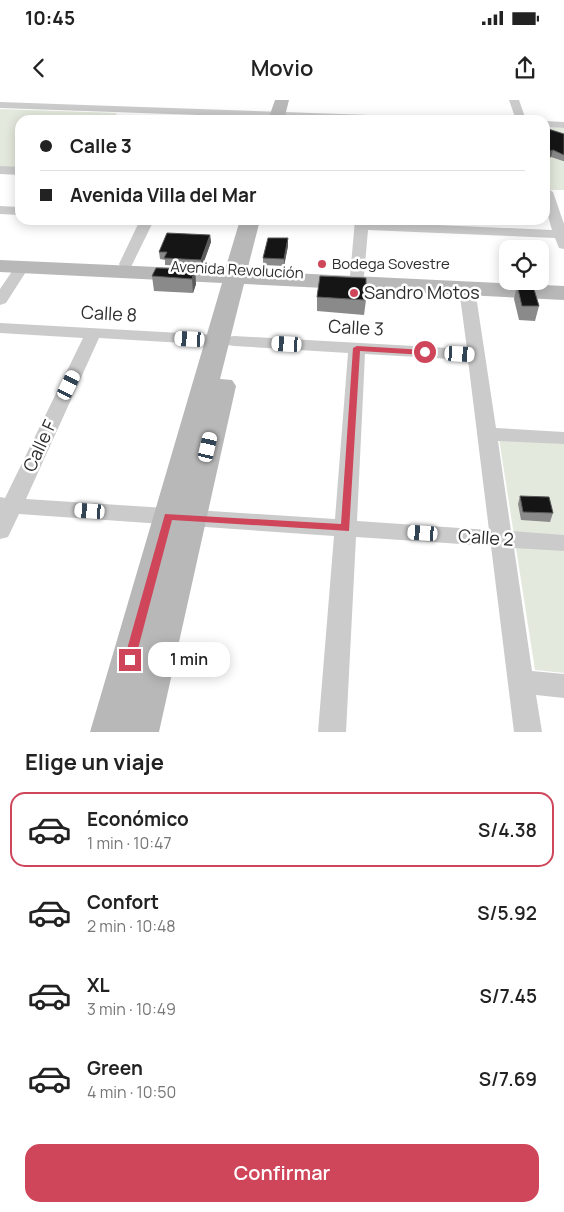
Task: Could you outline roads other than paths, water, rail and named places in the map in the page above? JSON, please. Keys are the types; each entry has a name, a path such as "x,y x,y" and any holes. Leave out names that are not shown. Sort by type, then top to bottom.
{"main road":[{"path":"139,732 180,517 242,274 249,225"},
{"path":"242,274 262,225"},
{"name":"Avenida Revolución","path":"0,258 126,264 467,289 564,293"},
{"name":"Avenida Revolución","path":"0,266 357,276 564,286"},
{"path":"110,732 180,517"}],"street":[{"path":"199,112 205,100"},
{"path":"514,100 519,115"},
{"path":"0,105 57,104 126,110 365,113 383,115"},
{"path":"122,115 126,110"},
{"path":"550,124 564,125"},
{"path":"0,170 15,171"},
{"path":"550,192 564,193"},
{"path":"386,225 562,240 550,204"},
{"path":"0,210 15,210"},
{"path":"126,264 146,225"},
{"path":"357,276 362,225"},
{"path":"0,300 22,267"},
{"path":"467,289 528,732"},
{"name":"Calle 8","path":"0,328 225,341"},
{"name":"Calle F","path":"0,531 6,505 93,334"},
{"name":"Calle 3","path":"225,341 477,355"},
{"path":"332,732 357,348"},
{"path":"487,434 564,438"},
{"name":"Calle 2","path":"6,505 564,543"},
{"path":"522,682 564,686"}],"place":[{"name":"Bodega Sovestre","path":"322,264"},
{"name":"Sandro Motos","path":"354,293"}]}
